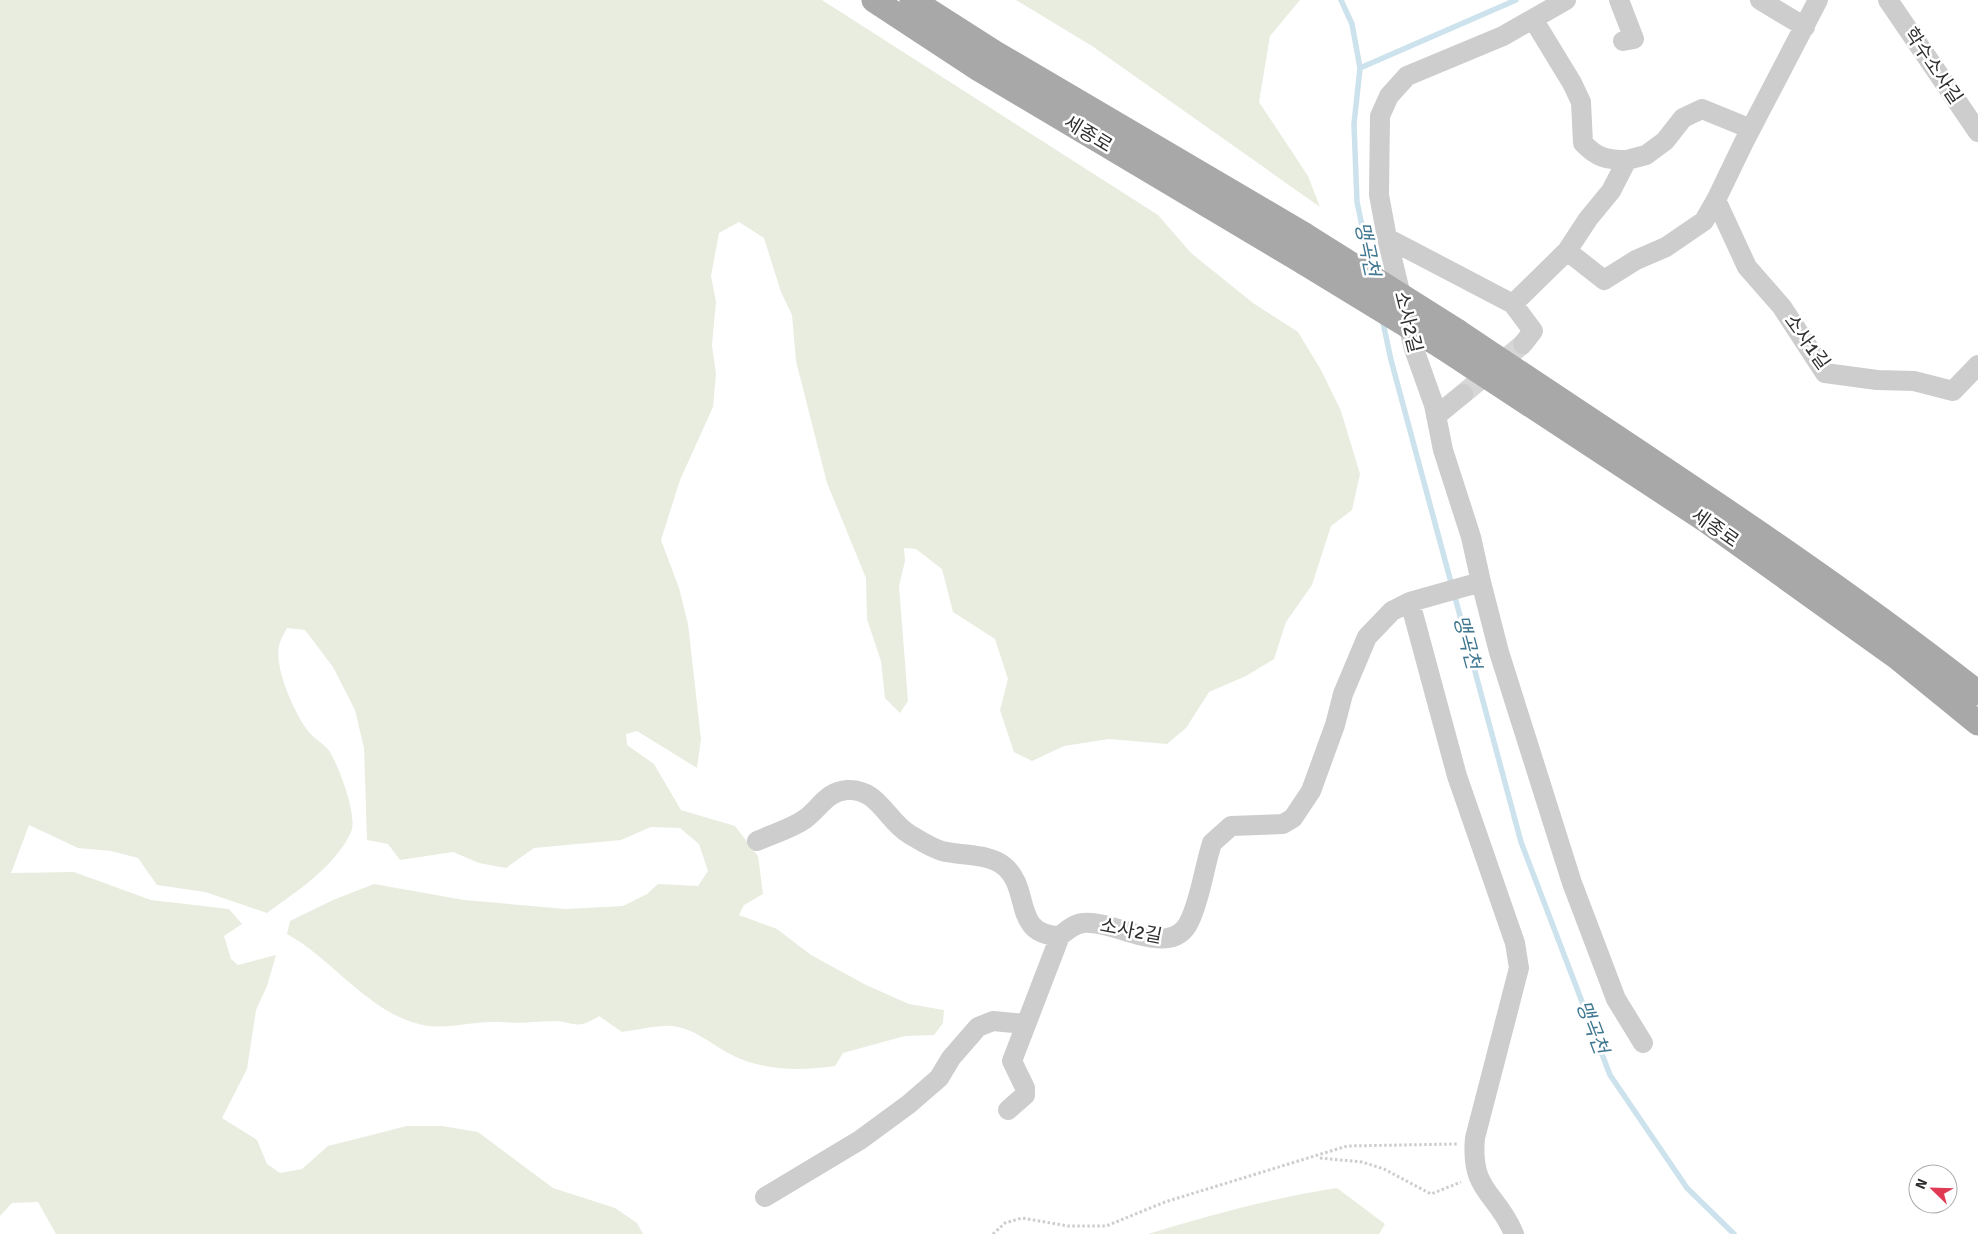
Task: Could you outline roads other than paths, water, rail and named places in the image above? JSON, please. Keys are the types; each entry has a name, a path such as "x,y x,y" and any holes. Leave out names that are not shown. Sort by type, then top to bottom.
{"main road":[{"name":"세종로","path":"874,0 979,69 1305,263 1449,339 1727,512 1914,642 1978,693"},
{"name":"세종로","path":"912,0 995,53 1303,234 1897,657 1978,724"}],"street":[{"name":"소사2길","path":"1060,936 1070,928 1082,923 1095,923 1161,940 1176,938 1183,932 1190,920 1212,843 1231,826 1282,824 1293,818 1311,791 1335,725 1343,694 1367,637 1392,611 1413,601 1477,583 1471,537 1443,450 1436,416 1414,349 1387,238 1379,195 1380,116 1389,96 1407,76 1503,36 1566,0"},
{"path":"1619,0 1634,39 1623,40"},
{"path":"1760,0 1805,27"},
{"path":"1567,251 1604,280 1636,260 1666,247 1704,221 1818,0"},
{"name":"학수소사길","path":"1888,0 1978,132"},
{"path":"1533,19 1572,83 1581,102 1583,144 1593,154 1606,160 1627,160 1646,155 1666,141 1683,118 1702,109 1751,129"},
{"path":"1513,304 1567,251 1588,219 1611,191 1627,160"},
{"name":"소사1길","path":"1716,200 1747,267 1782,307 1825,373 1877,380 1914,381 1953,390 1978,365"},
{"path":"1387,238 1513,304 1533,331 1523,344"},
{"path":"1436,416 1463,394"},
{"path":"1477,583 1572,883 1616,999 1643,1043"},
{"path":"1413,601 1457,776 1515,944 1518,968 1475,1144 1474,1164 1482,1186 1514,1234"},
{"path":"757,841 804,820 833,792 848,789 863,791 878,802 906,832 930,846 941,851 993,859 1005,867 1014,877 1023,909 1033,929 1046,936 1060,936 1012,1062 1025,1088 1024,1095 1008,1110"},
{"path":"765,1197 860,1140 910,1104 939,1078 950,1058 978,1027 993,1021 1025,1024"}],"waterway":[{"name":"맹곡천","path":"1341,0 1352,24 1360,68 1354,124 1357,202 1371,268"},
{"path":"1360,68 1516,0"},
{"name":"맹곡천","path":"1382,318 1391,360 1521,842 1610,1075 1687,1188 1734,1234"}],"tunnel":[{"path":"1463,394 1523,344"}]}
